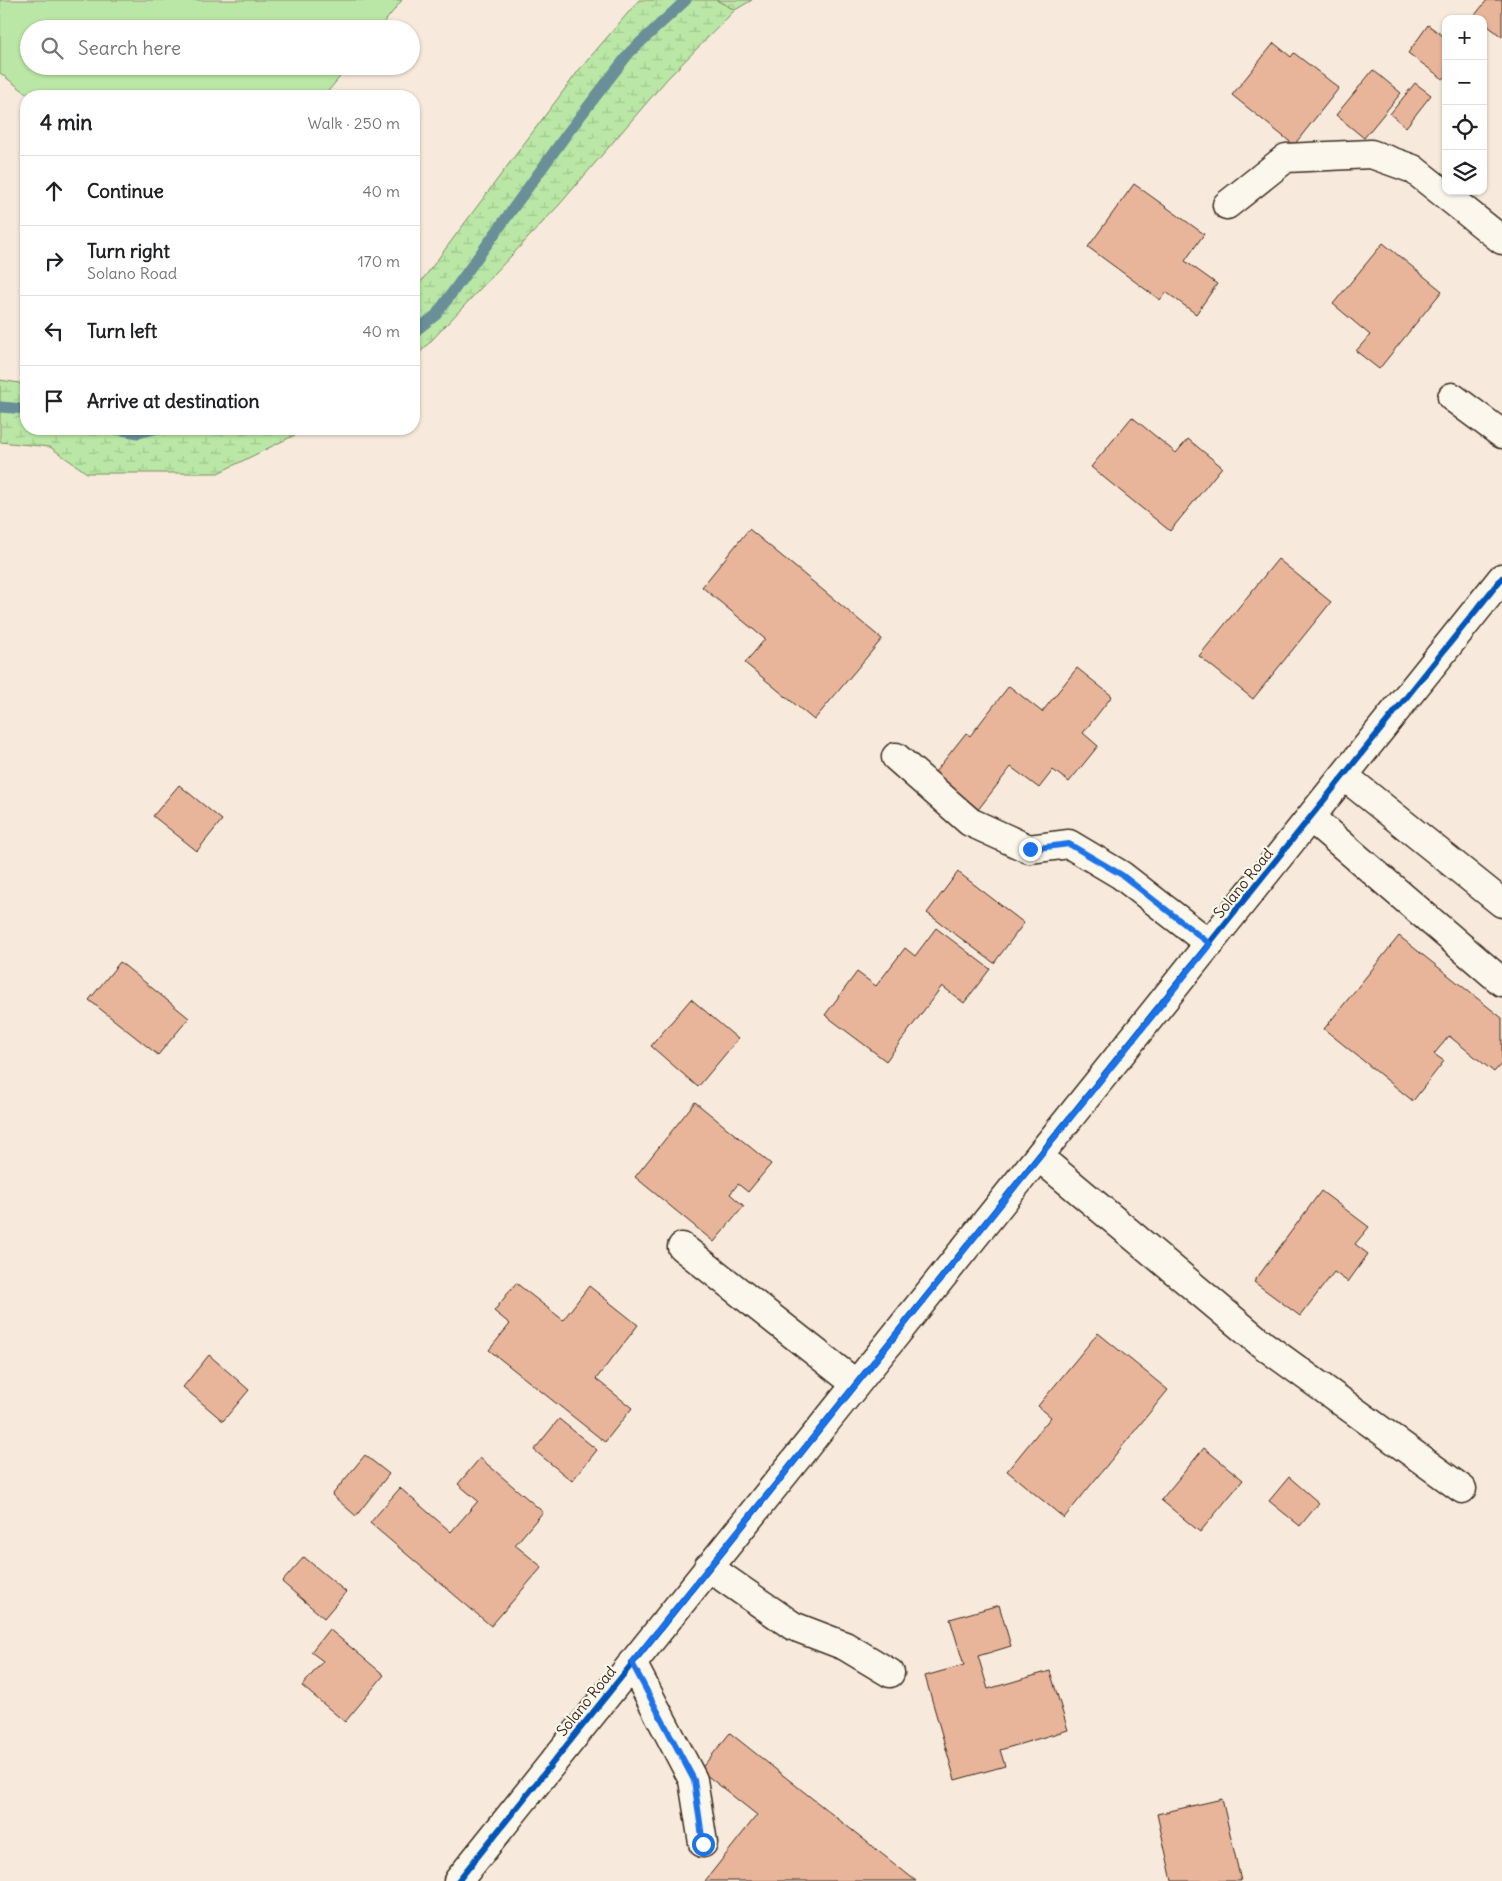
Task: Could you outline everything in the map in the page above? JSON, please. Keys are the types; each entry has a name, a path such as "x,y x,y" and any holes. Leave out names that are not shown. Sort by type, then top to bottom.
{"street":[{"path":"1227,206 1286,158 1371,154 1413,169 1502,240"},
{"path":"1452,397 1502,434"},
{"name":"Solano Road","path":"458,1881 1502,578"},
{"path":"896,757 970,822 1030,849 1069,844 1122,875 1210,944"},
{"path":"1344,776 1502,903"},
{"path":"1311,818 1502,982"},
{"path":"1039,1157 1262,1344 1462,1489"},
{"path":"682,1247 856,1384"},
{"path":"708,1567 793,1626 845,1646 890,1674"},
{"path":"632,1663 694,1780 703,1844"}],"green space":[{"path":"0,0 402,0 386,20 20,20 20,75 342,75 329,90 22,90 0,73"},
{"path":"639,0 716,0 735,10 667,79 560,204 420,353 420,283 579,70"},
{"path":"716,0 752,0 735,10"},
{"path":"0,380 20,383 20,435 295,435 218,473 87,473 50,447 0,442"}],"building":[{"path":"1487,0 1502,0 1502,37 1487,25 1487,15 1475,15"},
{"path":"1428,25 1442,35 1442,78 1408,53"},
{"path":"1274,43 1291,57 1294,53 1339,88 1294,145 1232,95"},
{"path":"1373,70 1401,93 1364,138 1336,115"},
{"path":"1415,83 1431,95 1406,127 1390,114"},
{"path":"1134,184 1204,234 1185,261 1217,284 1196,314 1166,292 1160,300 1088,247"},
{"path":"1383,243 1442,291 1379,369 1356,351 1370,335 1333,304"},
{"path":"1132,417 1176,453 1188,439 1222,467 1170,531 1091,467"},
{"path":"749,529 882,639 814,720 745,663 765,639 702,587"},
{"path":"1278,559 1331,602 1253,699 1199,656"},
{"path":"1077,668 1112,696 1083,733 1098,746 1069,782 1053,770 1039,788 1011,767 977,811 932,776 966,733 970,736 1009,686 1042,712"},
{"path":"179,785 222,820 197,851 153,816"},
{"path":"958,872 1024,923 994,963 927,913"},
{"path":"936,928 990,969 964,1003 942,986 886,1061 825,1015 857,972 876,986 905,948 915,956"},
{"path":"1399,936 1502,1018 1502,1063 1494,1072 1449,1036 1434,1054 1444,1061 1413,1101 1324,1029"},
{"path":"120,962 189,1018 158,1055 89,1000"},
{"path":"691,999 738,1039 698,1087 651,1046"},
{"path":"695,1102 771,1164 748,1192 738,1184 730,1194 744,1206 714,1242 635,1177"},
{"path":"1321,1191 1369,1227 1355,1244 1368,1254 1348,1282 1334,1272 1300,1316 1254,1282"},
{"path":"516,1283 563,1320 589,1286 638,1325 596,1379 632,1408 605,1442 489,1350 510,1324 494,1311"},
{"path":"1098,1333 1168,1390 1064,1518 1007,1471 1051,1417 1038,1406"},
{"path":"209,1355 249,1390 223,1421 183,1387"},
{"path":"559,1419 597,1450 572,1481 534,1450"},
{"path":"1204,1448 1243,1480 1200,1532 1161,1500"},
{"path":"365,1455 389,1474 356,1516 332,1495"},
{"path":"480,1458 543,1512 515,1545 542,1567 491,1626 370,1523 400,1488 451,1532 478,1501 458,1484"},
{"path":"1289,1477 1319,1503 1300,1526 1269,1501"},
{"path":"304,1557 346,1592 324,1618 282,1582"},
{"path":"999,1605 1011,1646 978,1656 988,1689 1050,1671 1068,1730 1000,1750 1005,1766 955,1780 925,1676 964,1665 950,1619"},
{"path":"329,1629 384,1675 345,1722 302,1686 323,1661 311,1652"},
{"path":"730,1733 916,1881 705,1881 757,1815 700,1770"},
{"path":"1222,1799 1241,1881 1172,1881 1157,1814"}],"waterway":[{"path":"420,327 436,315 569,131 630,52 686,0"},
{"path":"0,407 20,409"}],"cycle path":[{"path":"458,1881 1502,578"}],"route":[{"path":"703,1844 694,1780 632,1663 1210,944 1122,875 1069,844 1030,849"}]}
